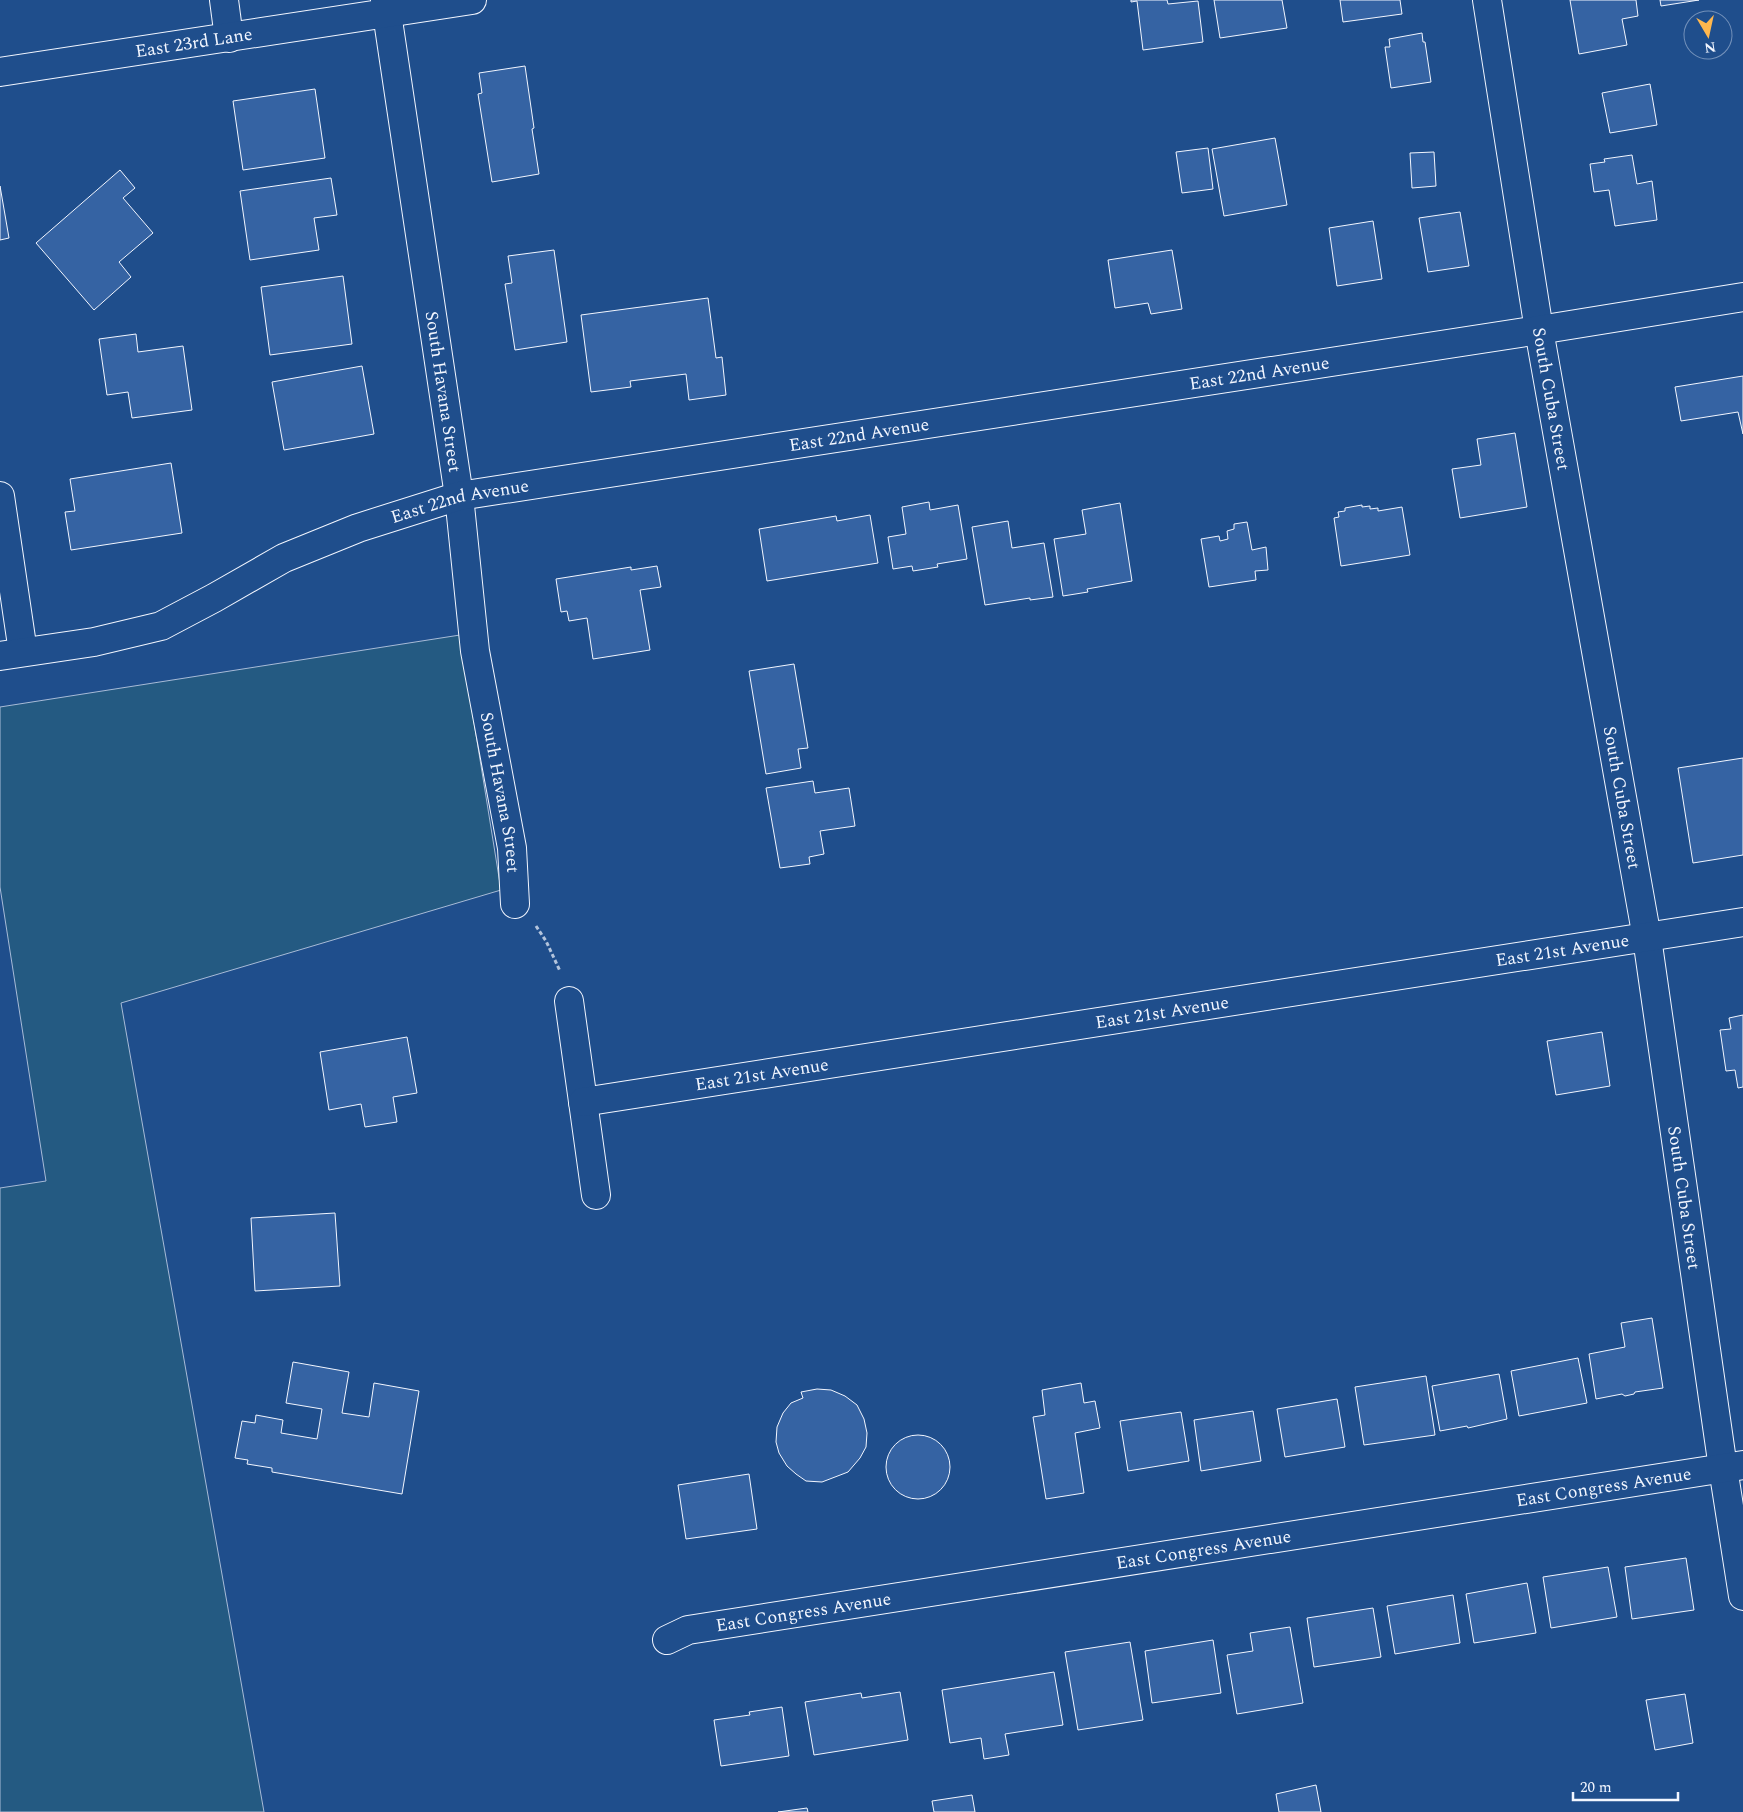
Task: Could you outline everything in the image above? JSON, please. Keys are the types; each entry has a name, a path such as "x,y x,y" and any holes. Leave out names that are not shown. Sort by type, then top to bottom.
{"street":[{"path":"224,0 229,38"},
{"name":"East 23rd Lane","path":"0,72 229,38 386,7 472,0"},
{"name":"South Cuba Street","path":"1487,0 1539,330 1647,938 1733,1467 1743,1596"},
{"name":"South Havana Street","path":"386,7 459,496 475,651 512,848 515,904"},
{"name":"East 22nd Avenue","path":"11,654 94,642 161,626 284,558 358,528 459,496 1743,297"},
{"path":"0,496 11,654"},
{"name":"East 21st Avenue","path":"583,1102 1743,922"},
{"path":"569,1001 596,1195"},
{"name":"East Congress Avenue","path":"667,1640 688,1630 1733,1467"}],"path":[{"path":"515,904 533,922 546,941 560,973 569,1001"}],"shaded area":[{"path":"460,635 501,890 121,1003 264,1812 0,1812 0,1188 46,1181 0,887 0,707"}],"building":[{"path":"1131,0 1167,0 1168,4 1198,1 1203,42 1143,50 1137,1 1131,2"},
{"path":"1214,0 1282,0 1287,28 1220,38"},
{"path":"1340,0 1400,0 1402,14 1343,22"},
{"path":"1570,0 1636,0 1638,16 1622,19 1627,45 1579,54"},
{"path":"1660,0 1699,0 1661,6"},
{"path":"1422,33 1431,82 1391,88 1385,47 1390,47 1389,39"},
{"path":"525,66 539,174 492,182 478,94 482,93 479,73"},
{"path":"1650,84 1657,125 1610,133 1602,93"},
{"path":"315,89 325,158 243,170 233,101"},
{"path":"1275,138 1287,205 1224,216 1212,149"},
{"path":"1208,148 1213,189 1182,193 1176,152"},
{"path":"1434,152 1436,186 1412,188 1410,153"},
{"path":"1632,155 1637,184 1652,181 1657,220 1615,226 1609,190 1594,192 1590,164 1605,162 1604,159"},
{"path":"120,170 135,188 123,198 153,233 119,262 131,277 94,310 36,243"},
{"path":"331,178 337,215 314,218 319,250 250,260 240,191"},
{"path":"0,186 9,238 0,240"},
{"path":"1460,212 1469,266 1428,272 1419,218"},
{"path":"1373,221 1382,279 1337,286 1329,228"},
{"path":"554,250 567,342 515,350 505,284 512,283 508,256"},
{"path":"1172,250 1182,309 1151,314 1148,303 1115,308 1108,260"},
{"path":"343,276 352,344 270,355 261,287"},
{"path":"708,298 716,358 722,357 726,395 689,400 686,374 630,381 631,387 591,392 581,315"},
{"path":"136,334 138,352 183,346 192,410 132,418 128,392 107,395 99,339"},
{"path":"362,366 374,434 284,450 272,382"},
{"path":"1743,376 1743,434 1738,412 1681,421 1675,387"},
{"path":"1515,433 1527,507 1460,518 1452,469 1481,465 1477,439"},
{"path":"171,463 182,533 71,550 65,512 75,511 70,479"},
{"path":"929,502 930,510 958,505 967,559 937,564 938,567 913,571 912,566 893,569 888,537 906,534 902,507"},
{"path":"1120,503 1132,581 1087,589 1088,592 1063,596 1054,539 1086,534 1082,510"},
{"path":"1362,505 1362,507 1370,506 1370,509 1378,508 1378,511 1402,507 1410,555 1341,566 1334,518 1339,517 1338,512 1345,511 1345,508"},
{"path":"870,515 878,563 767,581 759,529 836,516 837,521"},
{"path":"1008,521 1012,548 1044,543 1053,597 1030,600 1030,598 985,605 972,527"},
{"path":"1247,522 1252,550 1266,547 1268,570 1255,571 1256,580 1209,587 1201,539 1219,536 1220,541 1228,539 1227,531 1234,529 1234,524"},
{"path":"657,566 661,587 640,590 650,650 593,659 587,618 569,621 567,611 561,612 556,579 631,567 631,570"},
{"path":"794,664 808,748 798,749 801,768 766,774 749,671"},
{"path":"1743,758 1743,855 1693,863 1678,768"},
{"path":"813,781 815,793 849,788 855,826 820,831 824,854 809,857 810,864 780,868 766,788"},
{"path":"1743,1015 1743,1087 1738,1088 1735,1070 1726,1071 1720,1030 1731,1029 1729,1018"},
{"path":"1602,1032 1610,1086 1556,1095 1547,1041"},
{"path":"407,1037 417,1093 393,1097 397,1122 365,1127 361,1104 329,1110 320,1052"},
{"path":"335,1213 340,1286 255,1291 251,1218"},
{"path":"1652,1318 1663,1388 1635,1392 1625,1396 1622,1394 1596,1399 1589,1354 1625,1347 1621,1323"},
{"path":"1578,1358 1587,1403 1519,1416 1511,1371"},
{"path":"293,1362 349,1372 342,1413 369,1417 374,1383 419,1391 402,1494 272,1472 272,1468 247,1464 248,1460 235,1458 242,1421 255,1423 256,1415 283,1420 281,1433 317,1439 322,1409 286,1403"},
{"path":"1499,1374 1507,1419 1468,1428 1467,1426 1440,1431 1432,1386"},
{"path":"1426,1376 1435,1435 1364,1445 1355,1387"},
{"path":"1081,1383 1084,1403 1095,1401 1100,1428 1075,1433 1084,1493 1046,1499 1033,1417 1045,1415 1042,1390"},
{"path":"817,1389 831,1390 845,1396 857,1405 864,1419 867,1433 866,1447 860,1458 848,1472 822,1482 806,1481 796,1474 787,1466 779,1453 776,1442 777,1427 783,1413 791,1403 803,1398 801,1392"},
{"path":"1337,1399 1345,1447 1285,1457 1277,1409"},
{"path":"1253,1411 1261,1461 1201,1471 1194,1420"},
{"path":"1181,1412 1189,1461 1128,1471 1120,1421"},
{"path":"918,1435 936,1441 944,1449 950,1467 944,1485 936,1493 918,1499 900,1493 892,1485 886,1467 892,1449 900,1441"},
{"path":"749,1474 757,1529 686,1539 678,1485"},
{"path":"1686,1558 1694,1610 1632,1619 1625,1567"},
{"path":"1608,1567 1617,1617 1551,1628 1543,1577"},
{"path":"1527,1583 1536,1633 1474,1643 1466,1594"},
{"path":"1453,1595 1460,1643 1395,1654 1387,1606"},
{"path":"1373,1608 1381,1657 1314,1667 1307,1618"},
{"path":"1290,1627 1303,1703 1237,1714 1227,1655 1253,1651 1250,1633"},
{"path":"1213,1640 1221,1693 1152,1703 1145,1651"},
{"path":"1130,1642 1143,1720 1078,1730 1065,1652"},
{"path":"1054,1672 1063,1725 1005,1734 1009,1755 984,1759 981,1738 950,1743 942,1690"},
{"path":"900,1692 908,1740 814,1755 805,1702 861,1693 862,1698"},
{"path":"1685,1694 1693,1743 1655,1750 1646,1700"},
{"path":"782,1707 789,1756 721,1766 714,1720 750,1715 749,1712"},
{"path":"1316,1785 1321,1812 1279,1812 1276,1794"},
{"path":"972,1795 975,1812 934,1812 932,1801"},
{"path":"807,1808 808,1812 778,1812"}]}
